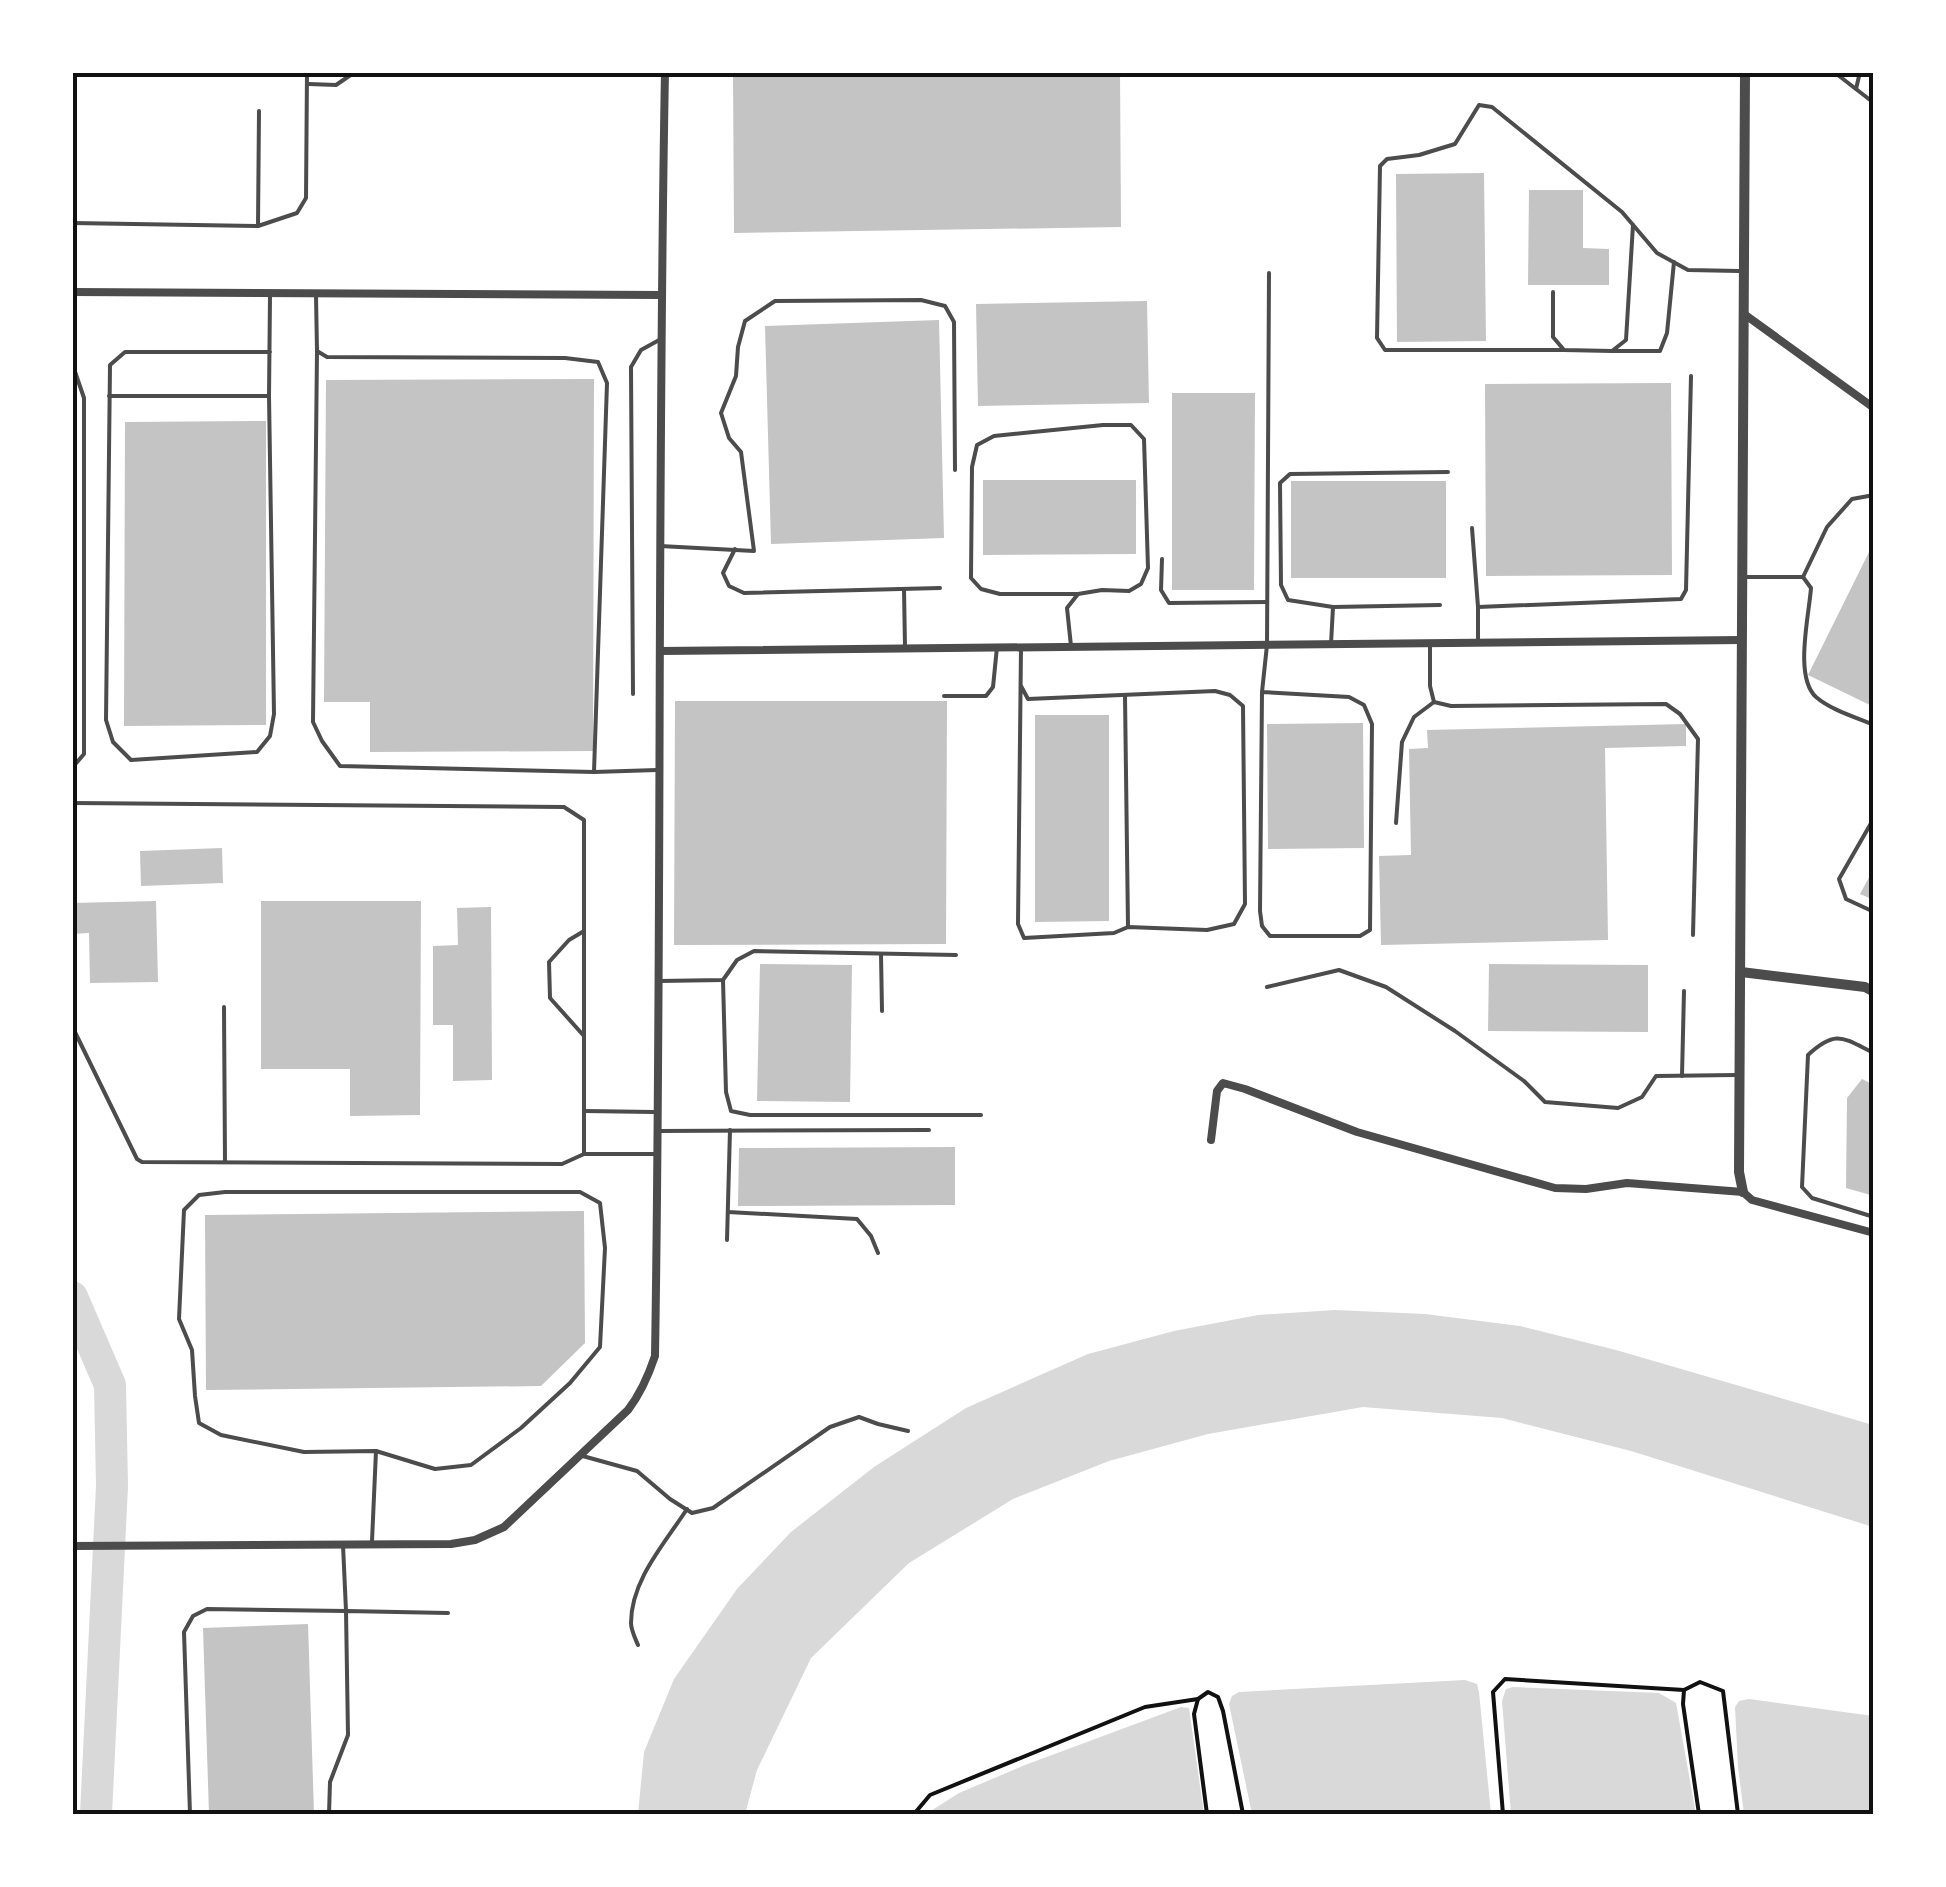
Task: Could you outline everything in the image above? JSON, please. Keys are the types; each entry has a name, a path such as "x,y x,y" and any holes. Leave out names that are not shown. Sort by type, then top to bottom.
{"street":[{"path":"72,1546 451,1544 489,1535 524,1510 628,1410 648,1378 654,1356 658,1154 665,72"},
{"path":"1743,1192 1740,1076 1745,72"},
{"path":"72,292 661,294"},
{"path":"1744,314 1874,408"},
{"path":"660,651 1742,640"},
{"path":"1741,972 1874,992"},
{"path":"1211,1140 1217,1091 1224,1083 1357,1132 1555,1188 1586,1189 1628,1183 1743,1192 1752,1200 1874,1233"}],"lane":[{"path":"72,223 258,226 296,213 306,198 307,72"},
{"path":"307,84 336,85 356,72"},
{"path":"1834,72 1874,102"},
{"path":"1856,90 1860,72"},
{"path":"1674,262 1668,333 1660,350 1385,350 1376,338 1380,166 1387,159 1454,144 1479,105 1492,107 1622,212 1657,253 1674,262 1688,270 1744,272"},
{"path":"258,226 259,111"},
{"path":"1612,351 1626,340 1634,225"},
{"path":"1262,692 1349,697 1364,706 1372,724 1370,930 1360,936 1270,936 1262,926 1262,692 1267,645 1269,273"},
{"path":"1554,292 1553,337 1564,350"},
{"path":"270,293 274,714 270,736 256,752 130,760 113,742 106,720 110,366 125,352 270,352"},
{"path":"316,293 313,722 340,766 660,770"},
{"path":"660,546 754,551 741,452 729,438 721,413 736,376 745,321 776,301 922,300 946,306 954,322 955,470"},
{"path":"633,694 631,367 641,350 661,339"},
{"path":"316,351 327,358 565,358 598,362 607,382 594,772"},
{"path":"72,362 84,398 84,754 72,768"},
{"path":"1478,607 1681,599 1686,590 1691,376"},
{"path":"109,396 269,396"},
{"path":"1071,647 1068,608 1078,594 1128,591 1141,584 1148,568 1144,440 1131,425 1103,425 994,436 977,445 972,467 972,578 981,589 1000,594 1078,594"},
{"path":"1440,604 1332,607 1288,600 1281,585 1280,483 1290,474 1448,472"},
{"path":"1803,578 1828,527 1852,498 1874,495"},
{"path":"1472,528 1478,643"},
{"path":"735,549 723,573 729,586 744,593 940,588"},
{"path":"1162,558 1160,590 1169,603 1267,602"},
{"path":"1742,577 1803,578"},
{"path":"1803,578 1811,588 1804,671 1812,694 1874,725"},
{"path":"904,589 905,648"},
{"path":"1331,644 1332,607"},
{"path":"1430,643 1434,702"},
{"path":"1021,647 1018,924 1024,938 1114,933 1128,926 1207,930 1234,924 1244,904 1243,706 1230,695 1215,691 1028,699 1022,686"},
{"path":"944,696 986,696 993,687 997,648"},
{"path":"1125,695 1128,926"},
{"path":"1396,822 1402,742 1414,717 1434,702"},
{"path":"1434,702 1451,706 1666,704 1680,714 1698,739 1693,935"},
{"path":"72,803 564,807 584,820 584,1154"},
{"path":"1874,818 1839,879 1846,899 1874,912"},
{"path":"584,930 549,962 550,998 584,1036"},
{"path":"956,956 754,951 736,960 723,980 726,1092 731,1111 750,1115 980,1115"},
{"path":"882,954 882,1010"},
{"path":"1268,986 1339,970 1386,987 1455,1030 1524,1081 1545,1102 1618,1108 1642,1097 1656,1076 1740,1076"},
{"path":"659,982 723,980"},
{"path":"1682,1076 1684,991"},
{"path":"224,1007 225,1162"},
{"path":"72,1026 138,1162 562,1164 584,1154 658,1154"},
{"path":"1874,1053 1842,1038 1824,1041 1808,1055 1802,1187 1812,1198 1874,1217"},
{"path":"584,1111 658,1112"},
{"path":"726,1240 730,1130"},
{"path":"658,1131 929,1130"},
{"path":"225,1192 580,1192 600,1204 605,1248 600,1347 570,1383 472,1466 435,1469 376,1451 304,1452 221,1435 199,1423 192,1350 179,1320 184,1210 199,1195 225,1192"},
{"path":"728,1212 857,1219 878,1253"},
{"path":"580,1455 636,1471 692,1513 713,1508 830,1427 859,1418 908,1430"},
{"path":"372,1545 376,1451"},
{"path":"638,1645 630,1626 636,1592 687,1510"},
{"path":"329,1814 330,1782 348,1735 343,1545"},
{"path":"190,1814 184,1632 193,1616 207,1609 448,1612"}],"path":[{"path":"1504,1814 1492,1692 1504,1679 1684,1690 1700,1682 1723,1691 1738,1814"},
{"path":"1684,1690 1699,1814"},
{"path":"914,1814 930,1796 1127,1714 1145,1707 1198,1699 1208,1692 1218,1697 1223,1711 1244,1814"},
{"path":"1198,1699 1194,1714 1207,1814"}],"shaded area":[{"path":"1335,1310 1425,1314 1520,1326 1873,1425 1873,1527 1631,1451 1502,1418 1363,1407 1208,1434 1109,1461 1013,1499 909,1563 811,1658 757,1770 745,1814 638,1814 644,1752 674,1679 737,1589 791,1532 874,1467 966,1408 1088,1354 1174,1331 1258,1315"},
{"path":"1465,1680 1477,1684 1479,1692 1491,1814 1252,1814 1229,1704 1232,1696 1239,1692"},
{"path":"1506,1689 1659,1693 1676,1703 1696,1814 1511,1814 1502,1701"},
{"path":"1749,1699 1873,1716 1873,1814 1744,1814 1735,1707 1739,1701"},
{"path":"1181,1707 1189,1708 1204,1814 926,1814 959,1793 1025,1765"}],"building":[{"path":"733,72 1120,72 1121,227 734,233"},
{"path":"1484,173 1486,341 1397,342 1396,174"},
{"path":"1529,190 1583,190 1583,248 1609,249 1609,285 1528,285"},
{"path":"1147,301 1149,403 978,406 976,304"},
{"path":"939,320 944,538 771,544 765,326"},
{"path":"594,379 593,751 370,752 370,702 324,702 326,380"},
{"path":"1671,383 1672,575 1486,576 1485,384"},
{"path":"1172,393 1255,393 1254,590 1172,590"},
{"path":"266,421 266,725 124,726 125,422"},
{"path":"983,480 1136,480 1136,554 983,555"},
{"path":"1291,481 1446,481 1446,578 1291,578"},
{"path":"1874,542 1874,707 1808,675"},
{"path":"675,701 947,701 946,944 674,945"},
{"path":"1035,715 1109,715 1109,921 1035,922"},
{"path":"1363,723 1364,848 1268,849 1267,724"},
{"path":"1686,724 1686,746 1605,748 1608,940 1381,945 1379,856 1411,855 1409,749 1428,748 1427,730"},
{"path":"222,848 223,883 141,886 140,851"},
{"path":"1874,868 1874,900 1860,894"},
{"path":"156,901 158,982 90,983 89,933 72,934 72,903"},
{"path":"261,901 421,901 420,1115 350,1116 350,1069 261,1069"},
{"path":"491,907 492,1080 453,1081 453,1025 433,1025 433,946 458,945 457,908"},
{"path":"760,964 852,965 850,1102 757,1101"},
{"path":"1489,964 1648,965 1648,1032 1488,1031"},
{"path":"1862,1079 1874,1085 1874,1196 1846,1188 1847,1098"},
{"path":"955,1147 955,1205 738,1206 739,1148"},
{"path":"584,1211 585,1343 541,1386 206,1390 205,1215"},
{"path":"308,1624 314,1814 209,1814 203,1628"}],"waterway":[{"path":"72,1297 110,1385 112,1486 96,1814"}]}
